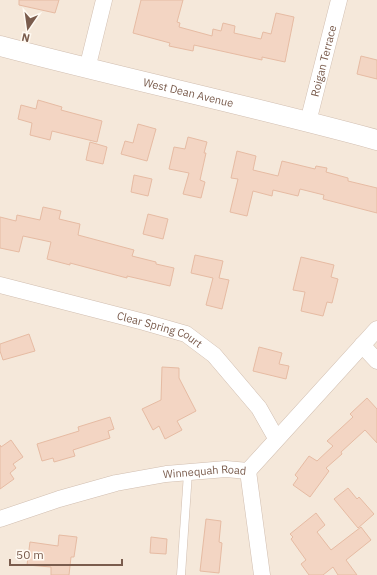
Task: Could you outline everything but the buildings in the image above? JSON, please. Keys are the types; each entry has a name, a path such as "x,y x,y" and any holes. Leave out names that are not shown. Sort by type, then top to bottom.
{"street":[{"path":"87,69 104,0"},
{"name":"Roigan Terrace","path":"308,122 339,0"},
{"name":"West Dean Avenue","path":"0,46 87,69 377,140"},
{"name":"Clear Spring Court","path":"0,285 186,334 214,355 259,408 276,438"},
{"name":"Winnequah Road","path":"0,519 59,499 116,483 166,474 226,469 248,471 276,438 377,329"},
{"path":"362,345 377,361"},
{"path":"248,471 262,575"}],"lane":[{"path":"180,575 188,473"}],"shaded area":[{"path":"0,0 377,0 377,575 0,575"}]}
